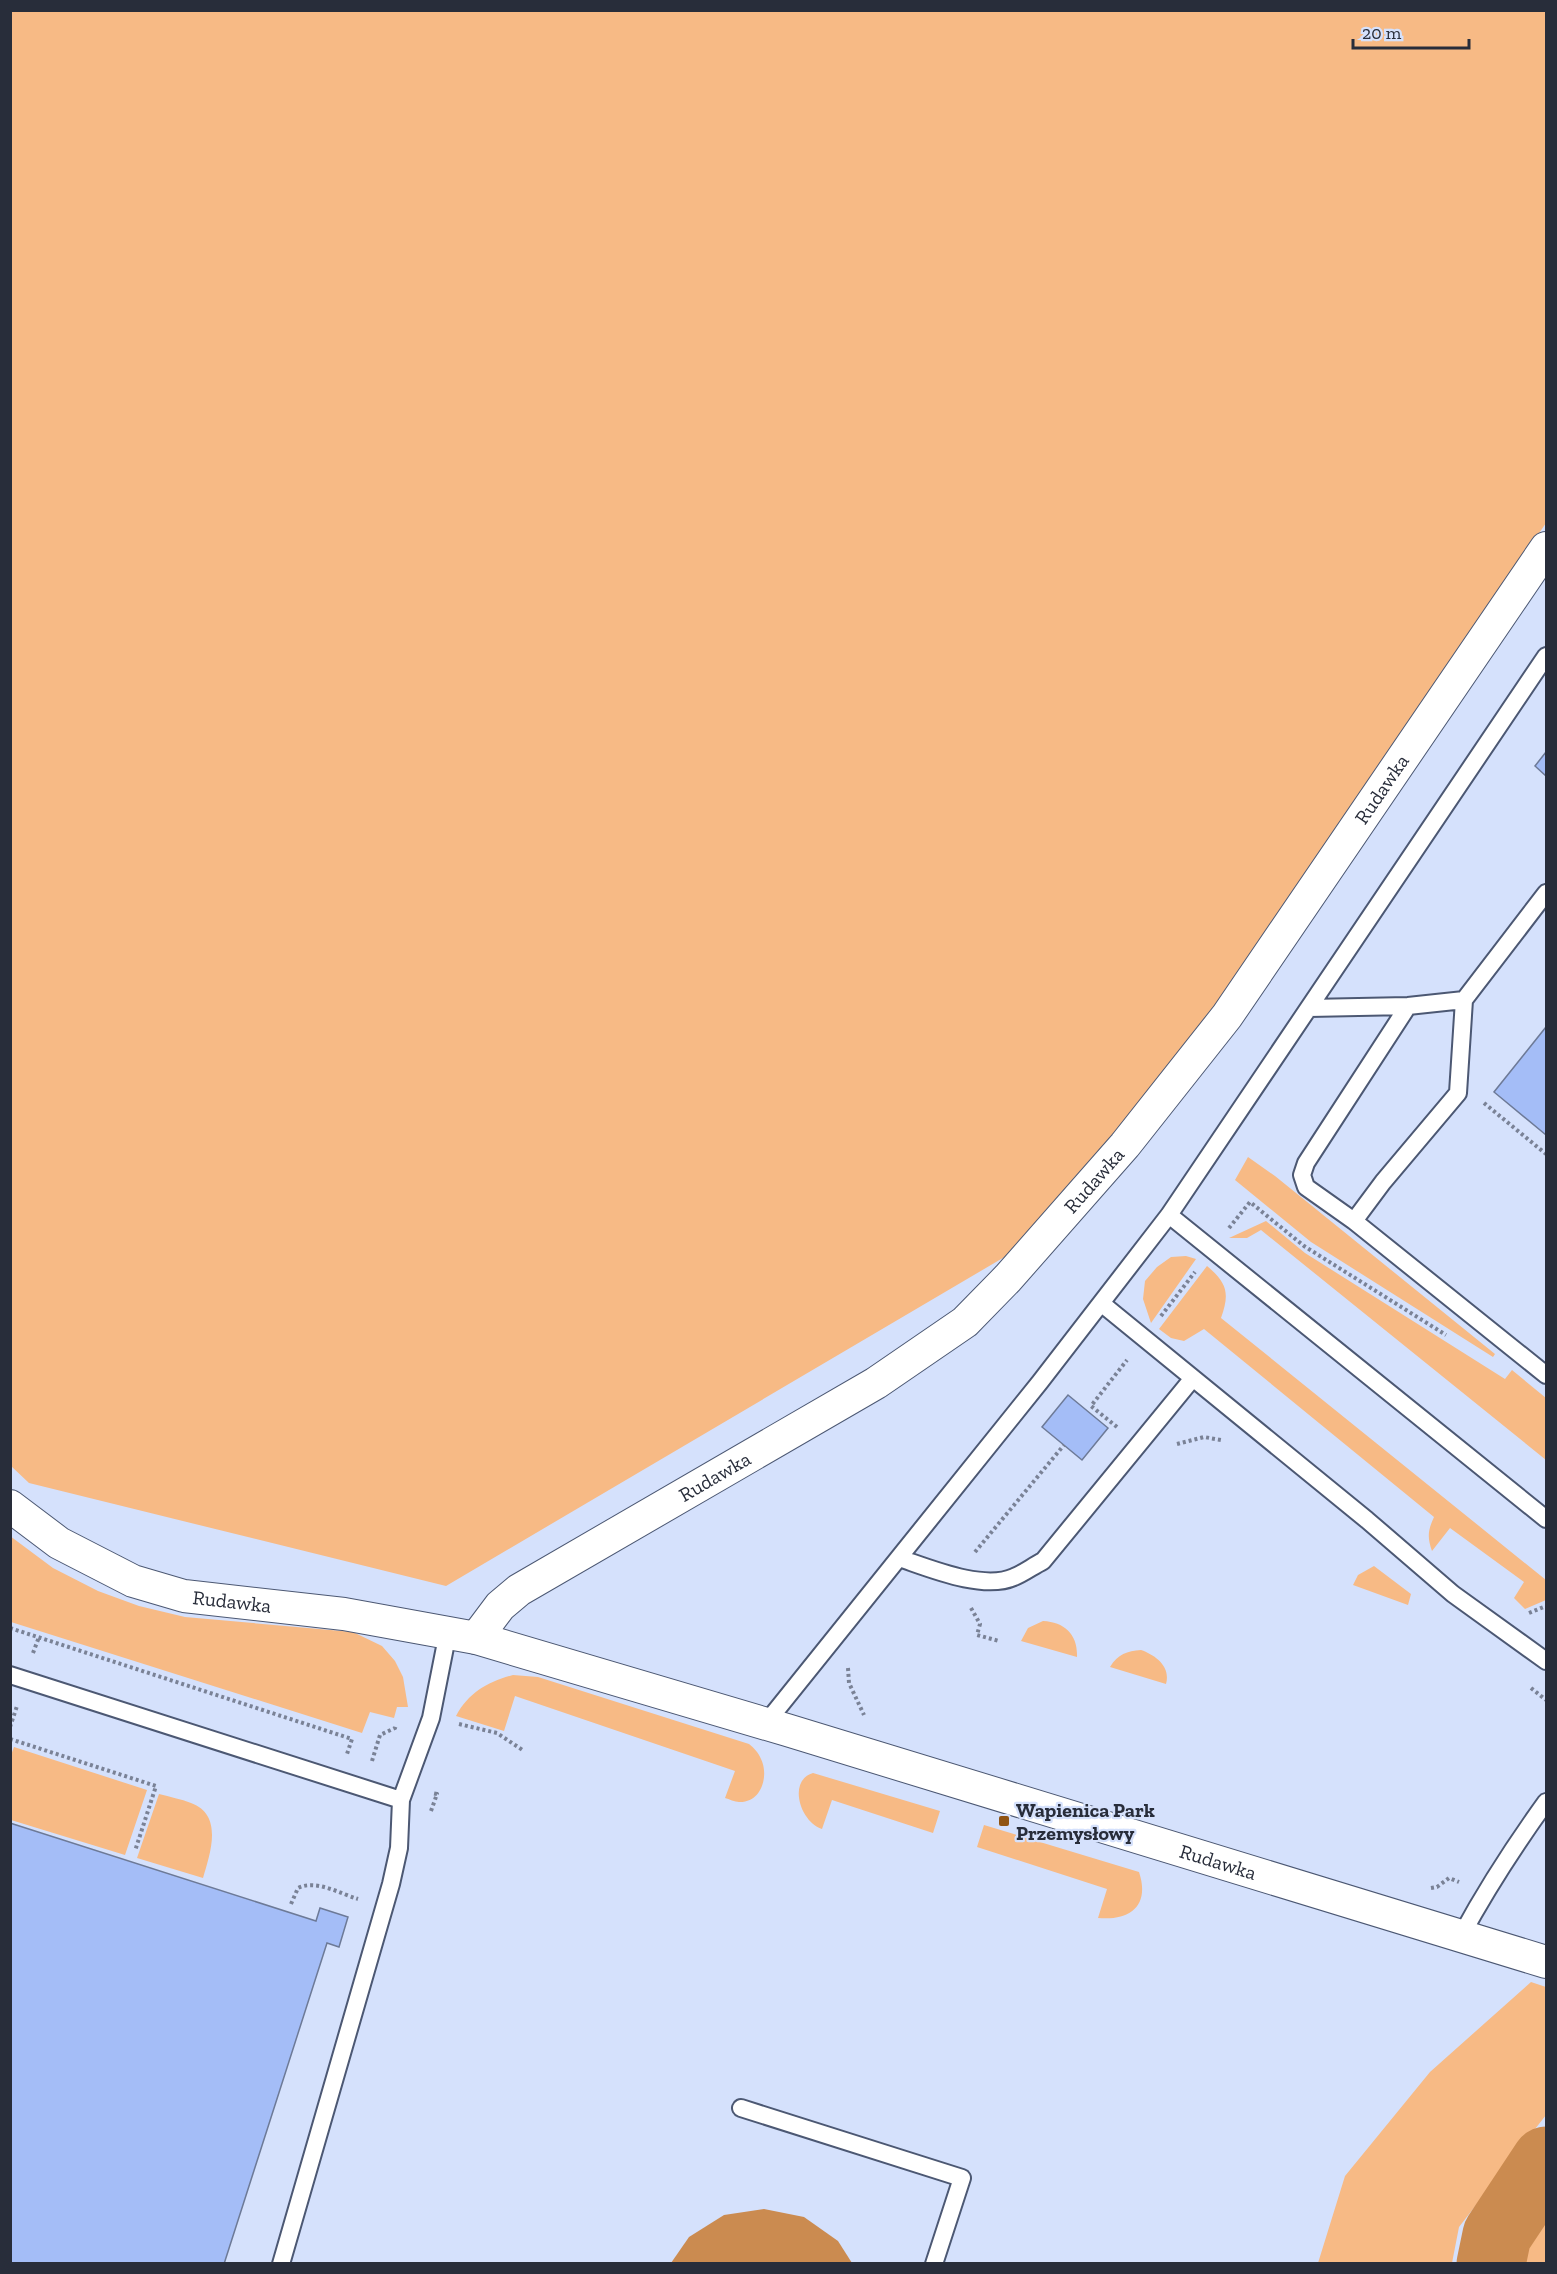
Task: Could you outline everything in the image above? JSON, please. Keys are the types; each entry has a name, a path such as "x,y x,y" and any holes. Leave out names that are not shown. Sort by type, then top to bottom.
{"street":[{"name":"Rudawka","path":"462,1635 519,1590 876,1383 965,1322 1008,1278 1125,1145 1227,1016 1546,548"},
{"name":"Rudawka","path":"10,1506 59,1543 133,1581 184,1596 344,1614 462,1635 766,1724 1546,1962"}],"lane":[{"path":"766,1724 1169,1215 1546,656"},
{"path":"1354,1221 1383,1182 1458,1093 1464,1000 1546,893"},
{"path":"1309,1008 1408,1006 1464,1000"},
{"path":"1408,1006 1306,1163 1302,1175 1306,1187 1354,1221 1546,1375"},
{"path":"1169,1215 1546,1519"},
{"path":"1101,1303 1367,1520 1453,1594 1546,1661"},
{"path":"899,1558 963,1578 987,1581 1012,1578 1042,1561 1193,1378"},
{"path":"281,2264 384,1908 399,1848 403,1793 462,1635"},
{"path":"10,1675 403,1793"},
{"path":"1461,1936 1485,1891 1546,1802"},
{"path":"741,2108 962,2178 934,2264"}],"path":[{"path":"1458,1093 1470,1091 1546,1154"},
{"path":"1088,1411 1091,1406"},
{"path":"999,1641 977,1635 980,1624 978,1616 970,1606 956,1599 969,1558 1064,1444"},
{"path":"10,1628 352,1739 346,1758"},
{"path":"849,1660 849,1683 861,1712 867,1718"},
{"path":"10,1739 156,1786 135,1851"},
{"path":"403,1793 437,1794 431,1813"},
{"path":"1421,1890 1437,1887 1449,1878 1485,1891"},
{"path":"291,1904 298,1888 313,1884 384,1908"}],"shaded area":[{"path":"11,11 1546,11 1546,523 1213,1016 1114,1139 1013,1252 446,1586 29,1483 11,1466"},
{"path":"1248,1157 1275,1176 1495,1354 1493,1357 1311,1242 1235,1180"},
{"path":"1266,1221 1305,1253 1505,1379 1512,1370 1546,1398 1546,1460 1261,1230 1247,1238 1229,1238"},
{"path":"1186,1256 1196,1259 1151,1323 1143,1299 1145,1281 1157,1267 1171,1257"},
{"path":"1207,1266 1223,1283 1225,1289 1226,1295 1221,1318 1546,1580 1546,1600 1525,1609 1514,1598 1524,1582 1450,1528 1432,1551 1429,1534 1434,1517 1204,1329 1184,1341 1171,1338 1159,1329"},
{"path":"10,1536 53,1568 98,1591 139,1606 185,1617 353,1632 382,1646 395,1661 403,1677 408,1707 397,1707 394,1718 370,1712 362,1733 11,1622"},
{"path":"1374,1566 1411,1594 1408,1605 1353,1585 1358,1575"},
{"path":"1043,1621 1058,1624 1069,1631 1075,1642 1077,1657 1021,1641 1028,1628"},
{"path":"1141,1650 1161,1662 1166,1672 1166,1684 1110,1667 1123,1654"},
{"path":"513,1675 538,1677 749,1744 759,1754 763,1765 762,1787 753,1798 747,1801 737,1802 725,1798 735,1771 515,1696 504,1731 456,1716 473,1694 495,1681"},
{"path":"14,1747 147,1790 125,1855 11,1820 11,1755"},
{"path":"813,1773 940,1811 933,1833 832,1800 822,1829 814,1825 802,1810 799,1792 805,1777"},
{"path":"159,1794 191,1803 208,1816 212,1836 203,1878 137,1858"},
{"path":"984,1825 1139,1872 1142,1884 1140,1902 1120,1917 1098,1918 1107,1889 977,1847"},
{"path":"1531,1982 1546,1987 1546,2115 1459,2227 1452,2263 1318,2263 1345,2176 1430,2072"},
{"path":"764,2209 804,2217 838,2241 852,2263 671,2263 689,2237 724,2215"},
{"path":"1546,2209 1546,2263 1520,2263 1520,2261"}],"building":[{"path":"1546,752 1546,776 1535,766"},
{"path":"1546,1027 1546,1135 1494,1092"},
{"path":"1068,1395 1108,1428 1082,1460 1042,1427"},
{"path":"10,1823 316,1921 320,1908 348,1917 339,1947 327,1943 224,2264 10,2264"}],"waterway":[{"path":"1491,2264 1497,2235 1546,2161"}],"place":[{"name":"Wapienica Park Przemysłowy","path":"1004,1821"}]}
